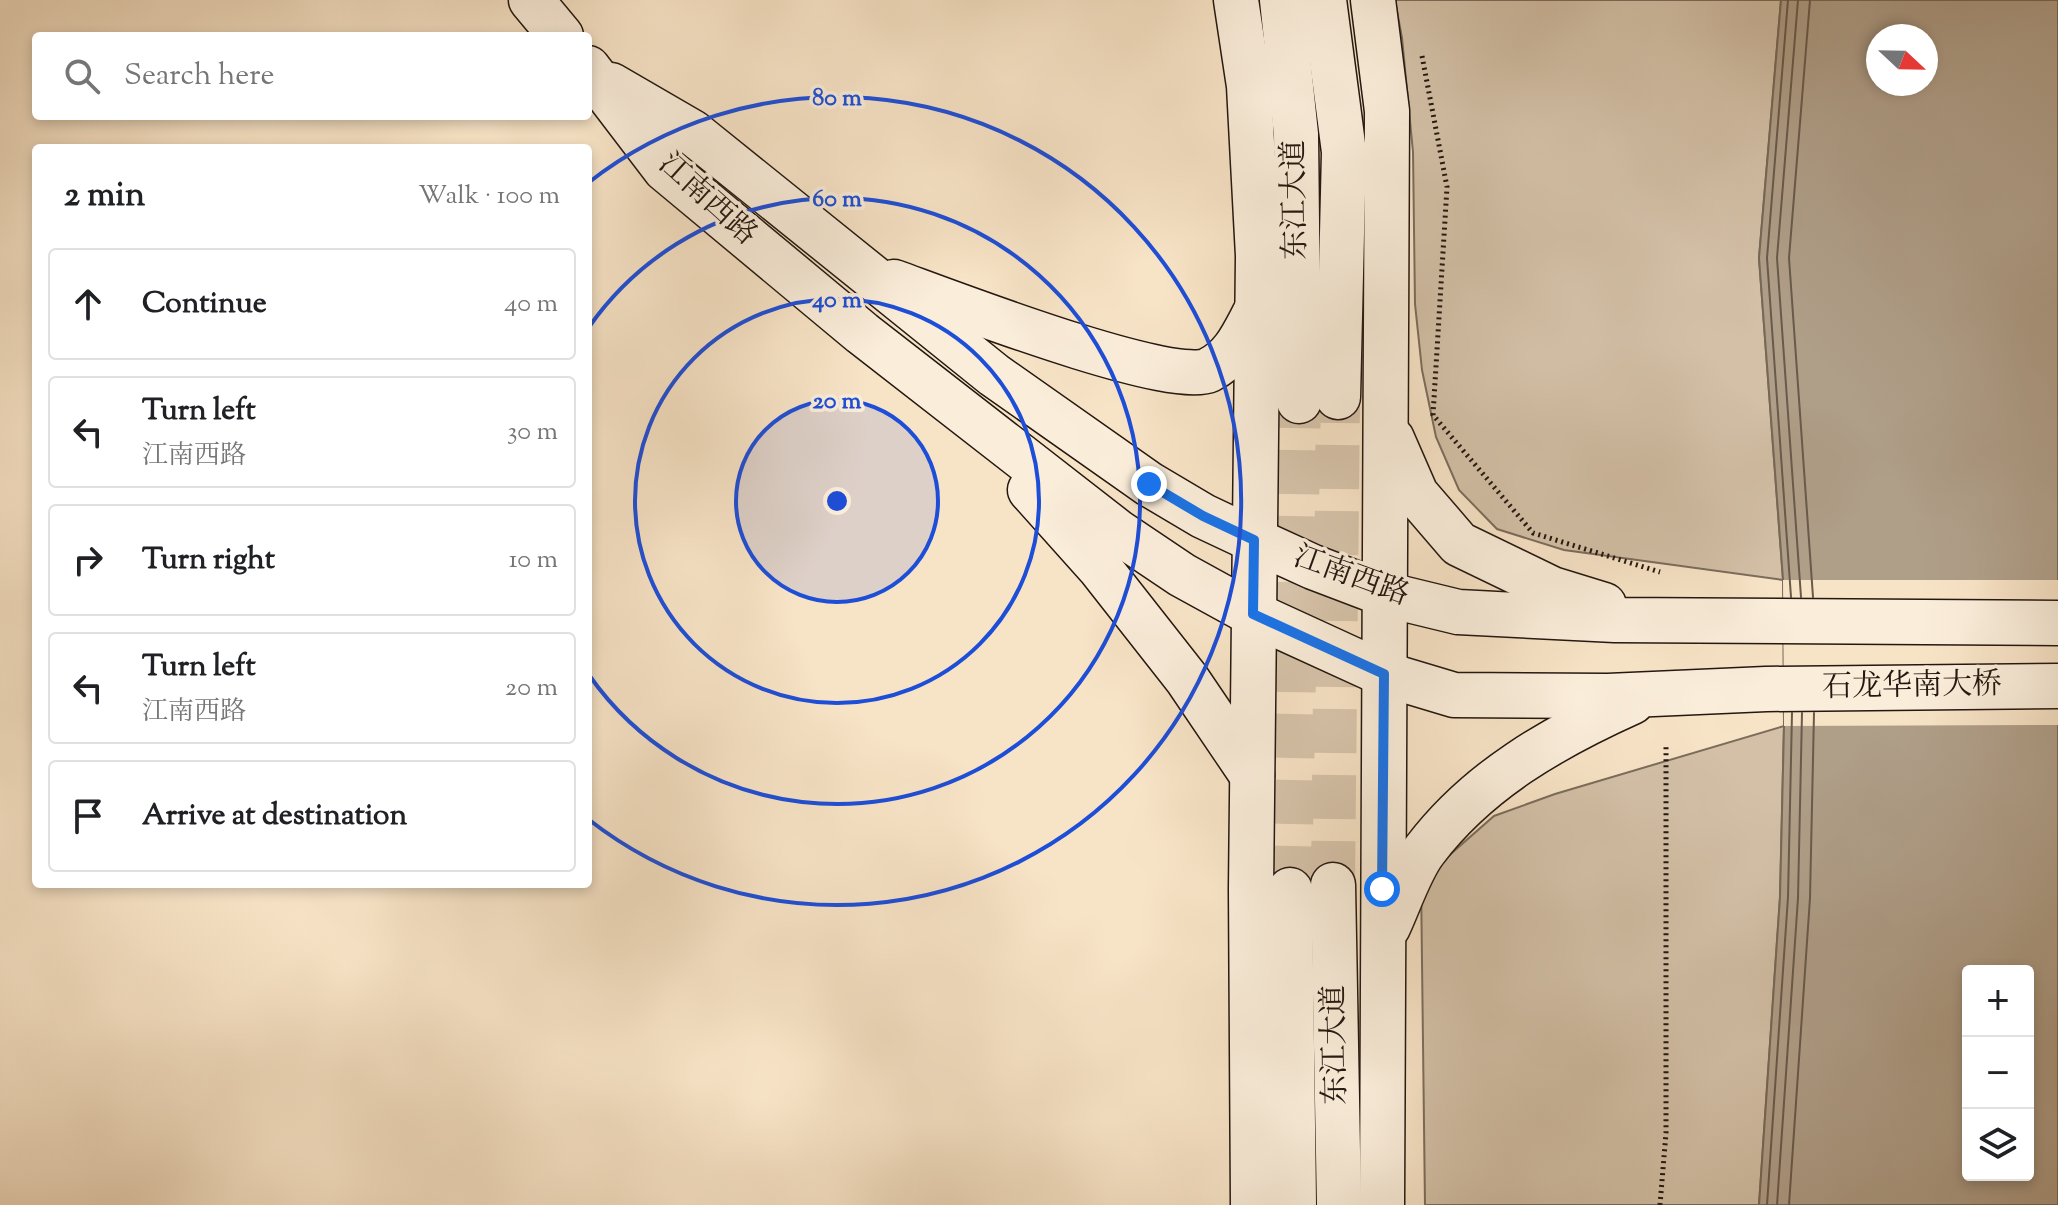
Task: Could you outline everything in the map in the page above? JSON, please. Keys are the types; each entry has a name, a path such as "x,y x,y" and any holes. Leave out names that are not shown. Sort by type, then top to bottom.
{"main road":[{"path":"531,0 558,32"},
{"path":"1236,0 1249,86 1258,256 1252,775 1253,1205"},
{"name":"东江大道","path":"1282,0 1318,399 1344,152 1324,0"},
{"path":"1373,0 1387,111 1382,1205"},
{"name":"江南西路","path":"592,73 692,132 994,375 1149,484 1203,516 1254,540 1384,594 1458,612 1769,622"},
{"name":"江南西路","path":"592,73 665,169 962,413 1118,532 1182,575 1253,614 1384,674 1454,695 1652,694 1766,689"},
{"path":"864,272 1078,346 1164,371 1207,371 1234,353 1257,309"},
{"path":"962,413 1099,567 1187,679 1252,775"},
{"path":"1387,428 1416,494 1459,544 1552,589 1652,620"},
{"name":"石龙华南大桥","path":"1769,622 2058,623"},
{"name":"石龙华南大桥","path":"1766,689 2058,686"},
{"path":"1382,940 1423,851 1480,790 1571,729 1652,694"},
{"name":"东江大道","path":"1333,885 1339,1205"},
{"name":"东江大道","path":"1290,890 1294,1205"}],"path":[{"path":"1421,47 1447,187 1433,415 1533,533 1660,572"},
{"path":"1660,1205 1666,1133 1666,745"}],"shaded area":[{"path":"1395,0 1781,0 1759,258 1783,580 1564,550 1497,529 1459,490 1436,437 1422,370 1415,304 1413,152 1402,38"},
{"path":"1784,726 1780,897 1759,1205 1425,1205 1421,880 1494,816 1555,794"}],"water":[{"path":"1781,0 2058,0 2058,1205 1759,1205 1780,897 1783,579 1759,258"}],"pier":[{"path":"1783,580 2058,580 2058,725 1784,726"}],"tunnel":[{"path":"1333,885 1338,397"},
{"path":"1290,890 1299,401"}],"route":[{"path":"1149,484 1203,516 1254,540 1253,614 1384,674 1382,889"}]}
